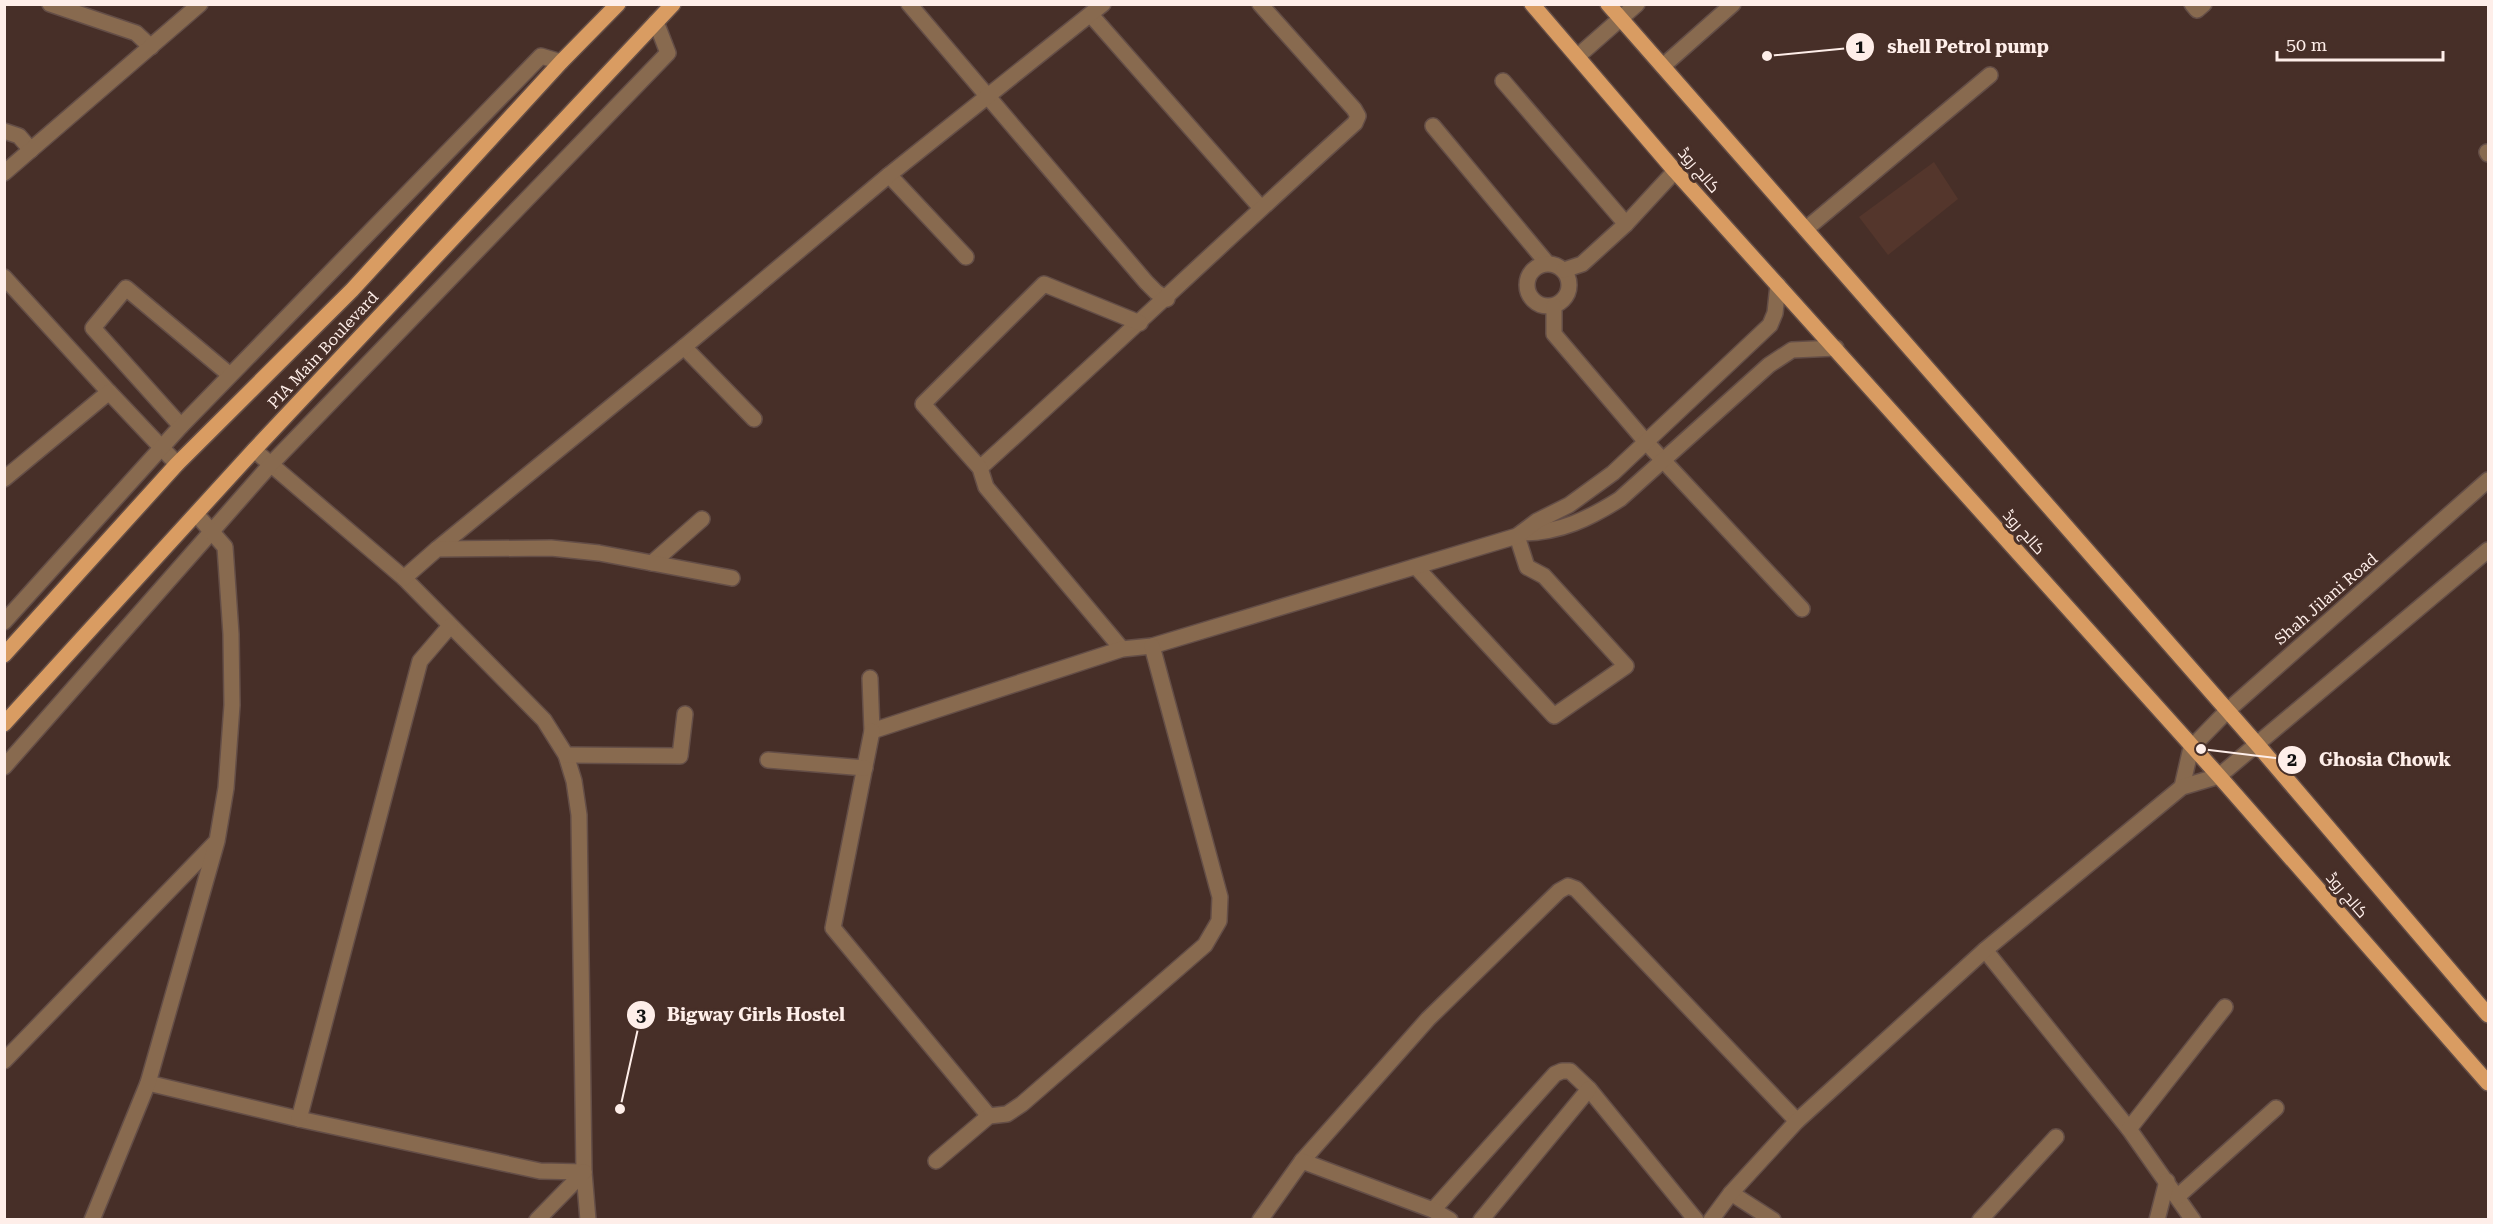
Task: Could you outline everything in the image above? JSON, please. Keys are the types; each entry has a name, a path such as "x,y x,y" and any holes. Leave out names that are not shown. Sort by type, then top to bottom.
{"main road":[{"name":"PIA Main Boulevard","path":"4,656 177,464 352,290 561,62 618,4"},
{"name":"PIA Main Boulevard","path":"4,724 254,450 674,4"},
{"name":"کالج روڈ","path":"1533,4 1675,171 2218,776 2488,1083"},
{"name":"کالج روڈ","path":"1608,4 2256,743 2488,1015"}],"street":[{"path":"50,4 136,33 151,47"},
{"path":"4,173 200,4"},
{"path":"909,4 1146,282 1156,292 1167,298"},
{"path":"980,468 1140,323 1354,123 1358,116 1260,4"},
{"path":"1578,56 1637,4"},
{"path":"1663,66 1733,4"},
{"path":"2192,4 2197,10 2204,4"},
{"path":"404,578 889,175 1097,10 1261,208"},
{"path":"4,768 272,463 668,53 656,22"},
{"path":"4,622 181,426 541,56 561,62"},
{"path":"1806,229 1990,75"},
{"path":"1503,81 1626,224"},
{"path":"1433,126 1547,263"},
{"path":"4,131 19,136 31,150"},
{"path":"1564,270 1582,264 1626,224 1675,171"},
{"path":"889,175 966,257"},
{"path":"1547,263 1564,270 1570,284 1566,298 1554,306 1540,305 1529,296 1527,281 1534,269 1547,263"},
{"path":"4,277 177,464"},
{"path":"1122,649 986,487 980,468 923,404 1044,284 1140,323"},
{"path":"1520,534 1537,521 1569,505 1593,489 1770,325 1775,313 1778,285"},
{"path":"181,426 93,328 126,288 230,375"},
{"path":"1554,306 1554,334 1646,442 1802,609"},
{"path":"684,347 754,419"},
{"path":"872,731 1122,649 1152,646 1520,534 1559,529 1593,517 1620,499 1769,365 1792,350 1836,348"},
{"path":"4,478 110,392"},
{"path":"254,450 404,578 544,720 566,755 574,781 579,815 584,1172 588,1220"},
{"name":"Shah Jilani Road","path":"2191,748 2226,711 2488,480"},
{"path":"92,1220 148,1083 217,841 226,788 232,705 232,669 225,547 197,515"},
{"path":"652,563 702,519"},
{"path":"1416,567 1554,716 1626,666 1544,576 1527,567 1520,534"},
{"path":"437,549 551,548 599,553 732,578"},
{"path":"1711,1220 1731,1193 1797,1121 1985,950 2182,787 2218,776 2488,550"},
{"path":"299,1119 420,661 450,626"},
{"path":"936,1161 989,1116 1007,1114 1022,1104 1205,945 1220,921 1220,897 1152,646"},
{"path":"870,678 872,731 833,928 989,1116"},
{"path":"566,755 680,756 685,714"},
{"path":"2182,787 2191,748"},
{"path":"768,760 865,768"},
{"path":"4,1061 217,841"},
{"path":"1260,1220 1302,1161 1428,1019 1559,891 1568,886 1576,889 1797,1121"},
{"path":"1985,950 2128,1129 2193,1220"},
{"path":"2128,1129 2225,1007"},
{"path":"1433,1210 1555,1074 1570,1071 1589,1089 1696,1220"},
{"path":"148,1083 299,1119 540,1171 584,1172"},
{"path":"1481,1220 1589,1089"},
{"path":"2177,1197 2276,1108"},
{"path":"1980,1220 2056,1137"},
{"path":"1302,1161 1433,1210 1450,1220"},
{"path":"537,1220 554,1200 584,1172"},
{"path":"2157,1220 2167,1181"},
{"path":"1731,1193 1773,1220"}],"shaded area":[{"path":"1934,162 1958,199 1888,255 1859,217"}],"place":[{"name":"shell Petrol pump","path":"1767,56"},
{"name":"Ghosia Chowk","path":"2201,749"},
{"name":"Bigway Girls Hostel","path":"620,1109"}]}
